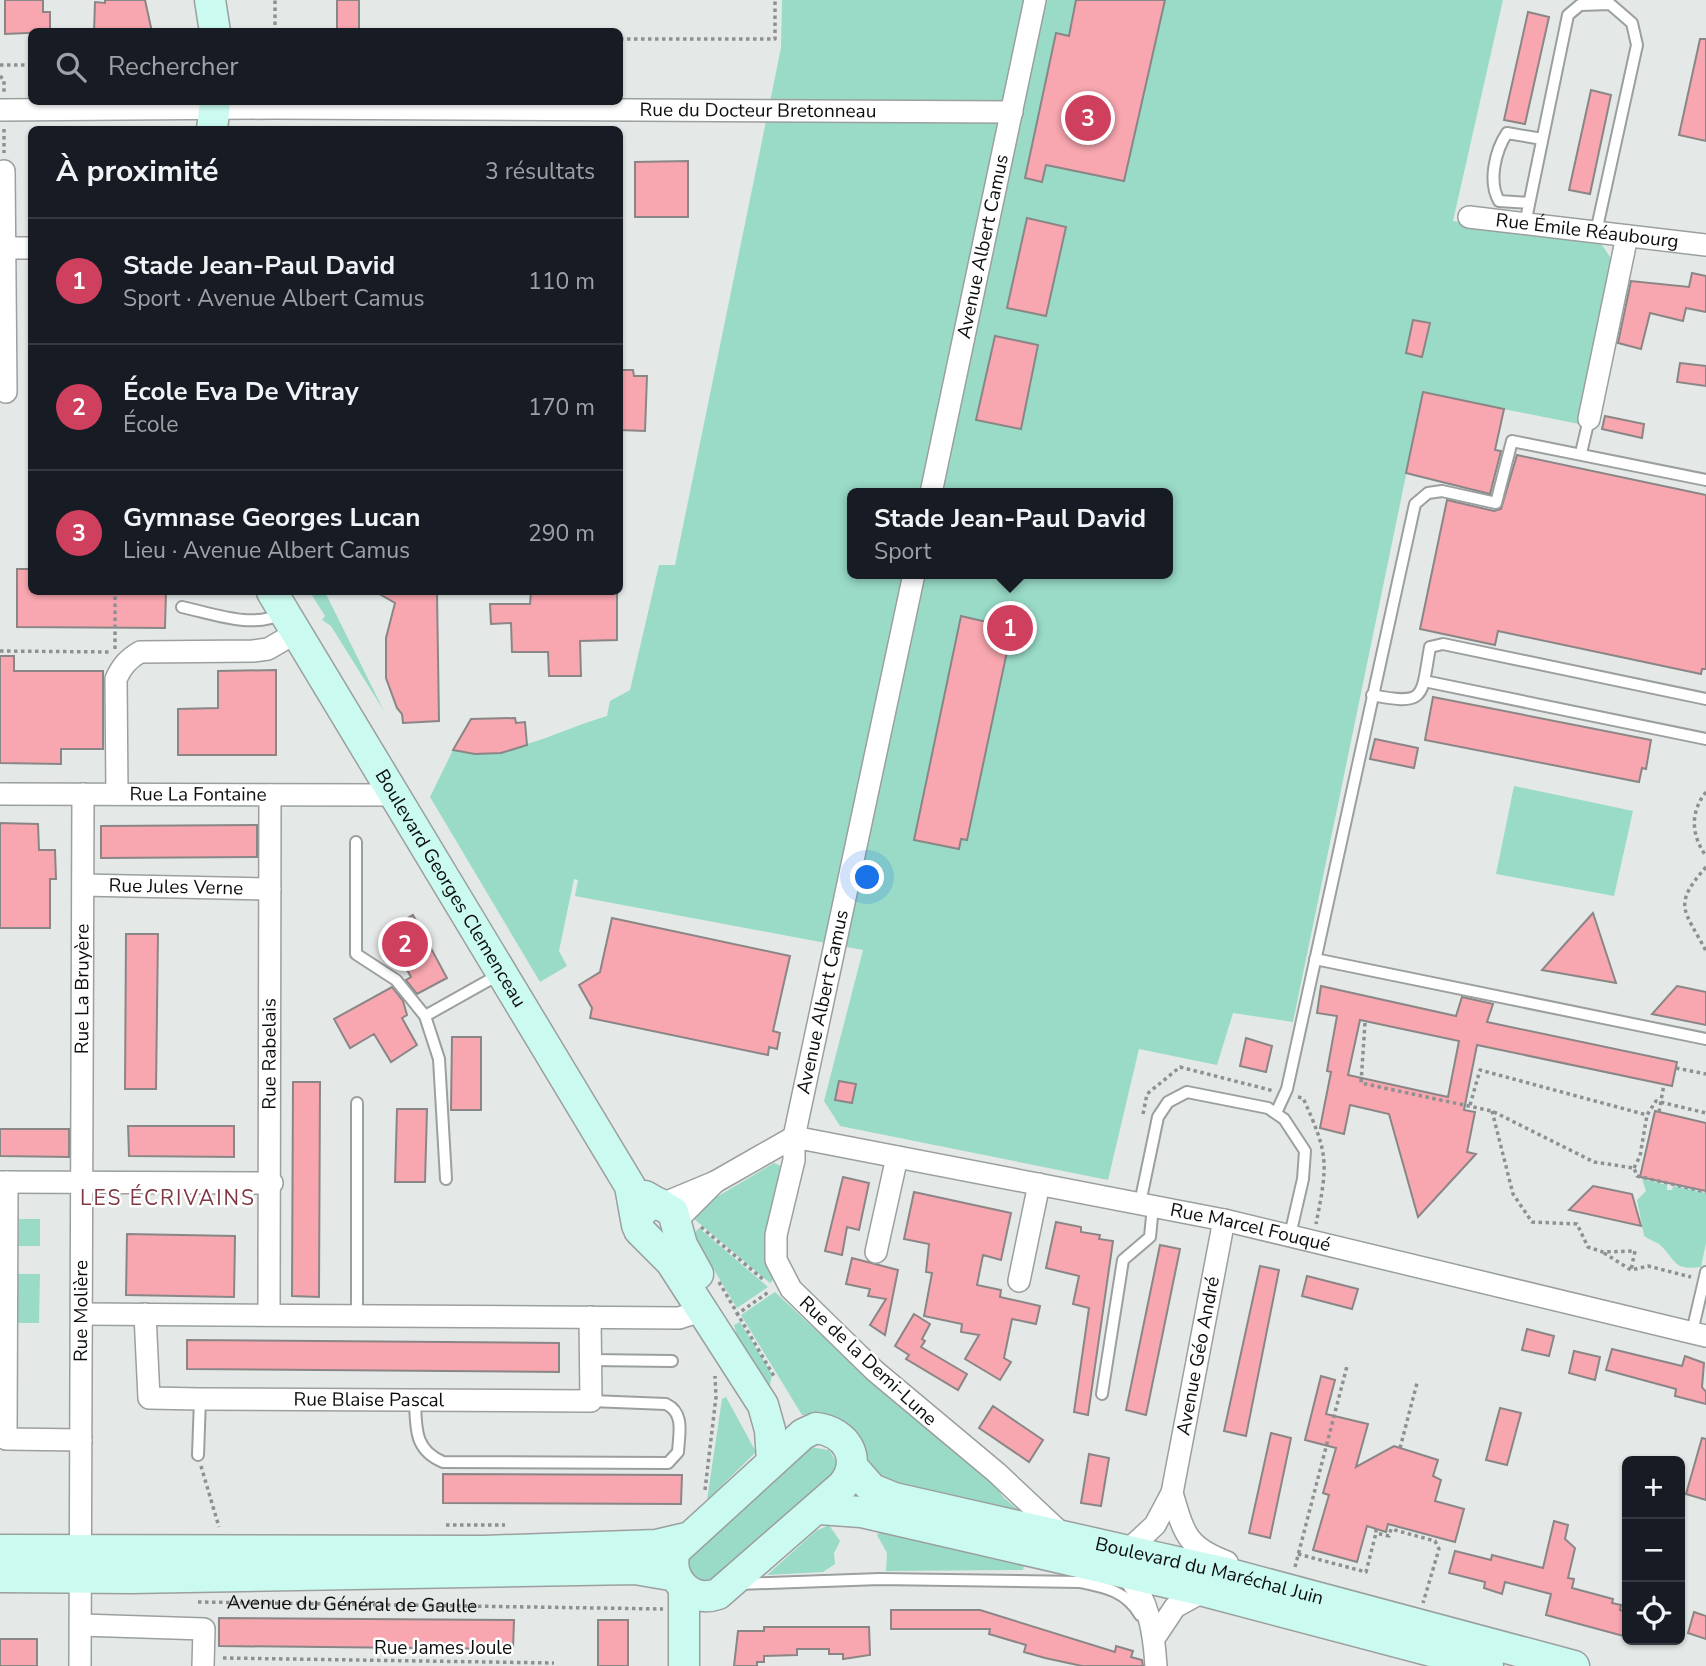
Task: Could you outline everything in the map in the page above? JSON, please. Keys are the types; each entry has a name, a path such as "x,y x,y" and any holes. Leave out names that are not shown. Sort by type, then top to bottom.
{"main road":[{"path":"190,0 194,28"},
{"path":"210,0 214,28"},
{"name":"Boulevard Georges Clemenceau","path":"284,612 630,1185 643,1233"},
{"name":"Boulevard Georges Clemenceau","path":"630,1185 673,1215"},
{"path":"643,1233 664,1241 673,1215"},
{"path":"673,1215 713,1316 763,1405 770,1430 772,1461"},
{"path":"643,1233 666,1255 713,1316"},
{"path":"763,1405 783,1420 813,1428"},
{"path":"685,1666 682,1592 673,1555 686,1538 813,1428"},
{"name":"Boulevard du Maréchal Juin","path":"813,1428 831,1431 843,1439 851,1452 852,1466 879,1494 1064,1537 1204,1591 1488,1666"},
{"path":"685,1666 700,1624 722,1590 819,1509 843,1485 852,1466"},
{"name":"Boulevard du Maréchal Juin","path":"819,1509 861,1512 1126,1562 1275,1586 1574,1666"},
{"name":"Avenue du Général de Gaulle","path":"0,1577 81,1564 656,1545 686,1538"},
{"name":"Avenue du Général de Gaulle","path":"0,1550 81,1564 635,1569 682,1592"},
{"path":"682,1592 700,1597 722,1590"}],"street":[{"name":"Avenue Albert Camus","path":"932,488 1035,0"},
{"name":"Rue du Docteur Bretonneau","path":"0,110 213,110 620,119 1012,112"},
{"path":"5,171 6,392"},
{"name":"Rue Émile Réaubourg","path":"1469,217 1527,213 1596,232 1706,245"},
{"path":"1589,419 1627,236"},
{"path":"5,248 28,248"},
{"name":"Avenue Albert Camus","path":"794,1137 913,579"},
{"path":"117,794 116,679 122,656 141,652 268,649 284,612"},
{"name":"Rue La Fontaine","path":"0,794 395,795"},
{"name":"Rue La Bruyère","path":"82,1182 83,794"},
{"name":"Rue Rabelais","path":"269,1315 272,1183 270,795"},
{"name":"Rue Jules Verne","path":"83,885 270,889"},
{"path":"673,1215 715,1182 794,1137"},
{"name":"Rue Marcel Fouqué","path":"794,1137 1224,1220 1699,1334"},
{"name":"Rue de la Demi-Lune","path":"794,1137 794,1160 776,1236 776,1260 791,1289 875,1371 997,1473 1064,1537"},
{"path":"876,1252 897,1157"},
{"path":"81,1440 6,1439 3,1193 82,1182 272,1183"},
{"name":"Rue Molière","path":"80,1666 82,1182"},
{"path":"1019,1281 1039,1184"},
{"name":"Avenue Géo André","path":"1126,1562 1155,1525 1172,1493 1224,1220"},
{"path":"82,1314 679,1318 713,1316"},
{"name":"Rue Blaise Pascal","path":"145,1314 149,1398 592,1401"},
{"path":"590,1317 592,1401"},
{"name":"Avenue Géo André","path":"1172,1493 1182,1528 1193,1546 1275,1586"},
{"path":"1126,1562 1141,1593 1153,1634 1156,1666"},
{"path":"1153,1634 1175,1607 1204,1591"},
{"path":"81,1625 204,1629 203,1662"}],"lane":[{"path":"1542,138 1507,133 1499,145 1492,189 1499,201 1527,213 1568,15 1580,5 1610,4 1632,23 1637,45 1596,232"},
{"path":"1581,453 1589,419"},
{"path":"1276,1113 1287,1089 1415,504 1427,493 1442,491 1496,503 1512,441 1706,480"},
{"path":"182,607 232,618 271,620 284,612"},
{"path":"1372,695 1403,702 1415,699 1424,681 1430,647 1443,644 1706,699"},
{"path":"1424,681 1706,739"},
{"path":"355,842 356,954 396,980 425,1016 439,1059 446,1179"},
{"path":"1315,959 1706,1038"},
{"path":"425,1016 502,973"},
{"path":"1102,1394 1123,1260 1150,1237 1147,1204 1158,1117 1168,1102 1187,1092 1268,1108 1284,1119 1305,1151 1303,1179 1290,1235"},
{"path":"357,1103 357,1315"},
{"path":"1699,1334 1705,1277"},
{"path":"591,1360 672,1361"},
{"path":"198,1455 200,1399"},
{"path":"415,1400 417,1437 430,1456 443,1462 668,1463 678,1452 679,1419 675,1409 666,1404 592,1401"},
{"path":"722,1590 880,1579 1080,1582 1108,1587 1123,1595 1153,1634"}],"path":[{"path":"275,0 275,28"},
{"path":"623,39 775,39 775,0"},
{"path":"0,65 28,65"},
{"path":"0,650 122,656 115,595"},
{"path":"1706,792 1696,808 1694,832 1706,856"},
{"path":"1706,867 1687,888 1684,909 1706,951"},
{"path":"1365,1023 1361,1083 1492,1111 1594,1163 1634,1168"},
{"path":"1676,1068 1706,1074"},
{"path":"1470,1105 1480,1070 1647,1115"},
{"path":"1659,1112 1664,1084"},
{"path":"1706,1112 1656,1101 1647,1115 1640,1156 1634,1168 1637,1177 1706,1192"},
{"path":"1492,1111 1513,1194 1532,1222 1577,1224 1588,1247 1603,1252 1631,1270 1648,1266 1705,1277"},
{"path":"673,1215 772,1288 762,1299 713,1316"},
{"path":"1603,1252 1635,1251 1631,1270"},
{"path":"704,1495 716,1397 715,1376 710,1366"},
{"path":"1275,1586 1298,1554 1347,1366"},
{"path":"1399,1448 1417,1383"},
{"path":"198,1455 219,1527"},
{"path":"1298,1554 1366,1572 1376,1531 1389,1536 1391,1529 1435,1541 1439,1549 1423,1604"},
{"name":"Avenue du Général de Gaulle","path":"187,1602 635,1606 682,1592"},
{"name":"Rue James Joule","path":"203,1662 554,1663"}],"green space":[{"path":"782,0 1503,0 1453,221 1600,242 1616,266 1579,424 1423,393 1293,1022 1233,1013 1217,1065 1139,1049 1108,1180 840,1126 824,1101 863,950 575,896 578,880 574,879 559,951 567,966 540,982 430,797 453,750 474,752 513,748 607,716 610,701 630,690 659,565 675,565 781,48"},
{"path":"312,595 326,595 384,711 331,626 322,620 325,616"},
{"path":"1514,786 1633,811 1614,896 1496,874"},
{"path":"774,1163 781,1166 766,1238 768,1266 773,1280 770,1283 693,1218 703,1205"},
{"path":"1642,1179 1667,1185 1667,1190 1672,1190 1673,1186 1706,1193 1706,1243 1701,1267 1685,1267 1675,1263 1659,1244 1644,1236 1637,1200 1646,1191"},
{"path":"19,1219 40,1219 40,1246 18,1246"},
{"path":"699,1228 768,1287 737,1308 693,1235"},
{"path":"18,1274 40,1274 39,1323 17,1323"},
{"path":"775,1292 864,1375 994,1484 1004,1498 1020,1511 882,1480 827,1417 802,1415 741,1315"},
{"path":"740,1322 772,1374 768,1397 740,1349 734,1325"},
{"path":"726,1397 756,1452 707,1500 722,1399"},
{"path":"810,1447 829,1450 836,1461 834,1474 714,1583 696,1580 689,1571 688,1558"},
{"path":"829,1525 840,1541 834,1553 835,1564 823,1572 767,1575 816,1531"},
{"path":"882,1529 1025,1563 1023,1570 886,1571 887,1553 877,1535"}],"building":[{"path":"5,0 43,0 43,12 50,12 50,28 28,28 28,33 5,34"},
{"path":"105,0 145,0 151,28 94,28 95,2 105,3"},
{"path":"337,0 359,0 359,28 337,28"},
{"path":"1076,0 1165,0 1124,181 1046,165 1042,182 1025,178 1056,33 1069,36"},
{"path":"1528,12 1549,17 1525,124 1504,120"},
{"path":"1700,39 1706,39 1706,141 1679,135"},
{"path":"1591,90 1611,95 1590,194 1569,190"},
{"path":"688,161 688,217 635,217 635,162"},
{"path":"1027,218 1066,227 1046,316 1007,308"},
{"path":"1692,273 1706,276 1706,312 1686,308 1683,321 1650,313 1641,349 1618,343 1631,281 1689,287"},
{"path":"1413,320 1430,323 1422,357 1406,353"},
{"path":"995,336 1038,345 1021,429 976,420"},
{"path":"1680,363 1706,366 1706,386 1677,382"},
{"path":"623,370 633,370 634,376 647,376 645,431 623,430"},
{"path":"1423,392 1504,409 1495,450 1501,451 1490,494 1406,473"},
{"path":"1605,416 1644,424 1642,438 1602,429"},
{"path":"1517,455 1706,495 1706,669 1702,669 1701,674 1498,631 1495,645 1420,629 1447,500 1494,511 1501,509"},
{"path":"17,569 28,569 28,595 166,595 165,628 17,627"},
{"path":"381,595 437,595 439,721 403,723 402,714 397,708 386,678 386,638 395,603"},
{"path":"531,595 617,595 617,640 580,641 581,676 549,676 548,652 512,652 511,623 491,624 490,604 530,604"},
{"path":"961,616 1012,628 967,840 961,839 959,849 914,840"},
{"path":"0,656 14,656 14,671 103,671 103,749 61,749 61,764 0,763"},
{"path":"276,670 276,755 178,755 178,709 218,708 218,671"},
{"path":"1433,697 1651,740 1646,769 1642,768 1639,782 1425,740"},
{"path":"515,718 516,723 525,722 527,745 501,753 475,754 453,750 471,719"},
{"path":"1375,739 1418,748 1414,768 1370,759"},
{"path":"0,823 38,824 39,850 55,850 56,879 50,879 50,928 0,928"},
{"path":"257,825 257,857 101,858 101,826"},
{"path":"1593,913 1616,983 1542,970 1565,944"},
{"path":"413,915 447,978 417,994 406,980 411,977 385,931"},
{"path":"612,918 790,956 773,1031 780,1033 777,1049 769,1047 768,1055 590,1018 592,1008 579,985 600,972"},
{"path":"126,934 158,934 156,1089 125,1089"},
{"path":"1321,986 1456,1016 1462,997 1493,1004 1487,1022 1677,1062 1672,1086 1477,1045 1464,1110 1475,1112 1467,1152 1476,1154 1418,1217 1389,1114 1350,1105 1344,1134 1320,1128 1331,1072 1327,1071 1337,1016 1317,1013","holes":["1360,1020 1459,1041 1448,1097 1348,1075"]},
{"path":"1677,986 1706,992 1706,1025 1652,1014"},
{"path":"392,987 403,1001 407,1015 402,1018 417,1045 391,1062 374,1034 350,1048 334,1019"},
{"path":"452,1037 481,1037 481,1110 451,1110"},
{"path":"1246,1038 1272,1046 1266,1072 1240,1066"},
{"path":"839,1081 856,1084 852,1103 835,1100"},
{"path":"293,1082 320,1082 319,1297 292,1296"},
{"path":"397,1109 427,1109 425,1182 395,1182"},
{"path":"1655,1111 1706,1123 1706,1191 1640,1177"},
{"path":"128,1126 234,1126 234,1157 129,1156"},
{"path":"0,1129 69,1129 69,1157 0,1156"},
{"path":"843,1177 869,1183 859,1230 847,1227 842,1255 825,1251"},
{"path":"1593,1186 1632,1194 1641,1226 1569,1210"},
{"path":"914,1192 1011,1213 1001,1260 983,1255 977,1285 1001,1290 1000,1297 1040,1306 1036,1324 1012,1319 1004,1358 1011,1362 1000,1380 965,1359 979,1335 961,1332 962,1324 924,1316 932,1273 926,1272 929,1244 904,1239"},
{"path":"1056,1222 1081,1227 1081,1232 1100,1235 1099,1239 1113,1241 1088,1415 1074,1412 1089,1308 1073,1304 1079,1276 1046,1268"},
{"path":"127,1234 235,1236 234,1297 126,1295"},
{"path":"1160,1245 1180,1249 1146,1415 1126,1410"},
{"path":"852,1258 898,1270 885,1335 870,1325 886,1299 868,1296 870,1289 846,1284"},
{"path":"1260,1266 1279,1270 1246,1436 1224,1431"},
{"path":"1307,1276 1358,1289 1352,1309 1302,1296"},
{"path":"914,1314 930,1324 921,1347 967,1374 958,1390 906,1359 909,1355 895,1346"},
{"path":"1527,1329 1554,1336 1549,1356 1522,1350"},
{"path":"187,1340 559,1343 559,1372 187,1369"},
{"path":"1612,1349 1682,1366 1685,1356 1704,1363 1702,1387 1706,1392 1706,1404 1675,1396 1676,1389 1606,1370"},
{"path":"1574,1351 1600,1357 1595,1380 1569,1373"},
{"path":"1321,1376 1335,1380 1326,1414 1368,1424 1356,1467 1394,1446 1438,1460 1433,1476 1441,1480 1435,1501 1464,1509 1455,1542 1388,1524 1386,1532 1367,1526 1357,1562 1313,1550 1329,1495 1323,1493 1336,1448 1305,1440"},
{"path":"993,1406 1043,1440 1029,1462 979,1428"},
{"path":"1500,1408 1521,1413 1507,1465 1486,1460"},
{"path":"1271,1433 1291,1438 1270,1538 1249,1533"},
{"path":"1702,1438 1706,1439 1706,1500 1686,1494"},
{"path":"1089,1454 1109,1458 1101,1506 1081,1503"},
{"path":"443,1474 682,1475 681,1504 443,1503"},
{"path":"1554,1521 1568,1525 1565,1539 1575,1548 1568,1578 1574,1579 1572,1588 1613,1599 1612,1603 1621,1605 1622,1636 1546,1615 1551,1594 1505,1582 1502,1594 1484,1588 1485,1582 1449,1573 1455,1551 1491,1560 1492,1555 1543,1568"},
{"path":"891,1610 980,1610 1115,1652 1116,1646 1133,1651 1131,1657 1142,1660 1143,1666 1082,1666 1045,1658 1024,1652 1026,1645 989,1634 990,1629 891,1629"},
{"path":"1694,1612 1706,1616 1706,1639 1688,1633"},
{"path":"219,1618 514,1620 513,1649 219,1646"},
{"path":"598,1620 628,1620 628,1666 598,1666"},
{"path":"764,1627 869,1627 870,1655 843,1659 843,1654 829,1654 829,1649 797,1649 797,1655 764,1656 764,1662 757,1662 757,1666 734,1666 738,1631 764,1631"},
{"path":"0,1639 37,1639 37,1666 0,1666"}],"place":[{"name":"Gymnase Georges Lucan","path":"1088,118"},
{"name":"Stade Jean-Paul David","path":"1010,628"},
{"name":"École Eva De Vitray","path":"405,944"}],"district":[{"name":"LES ÉCRIVAINS","path":"168,1198"}]}
